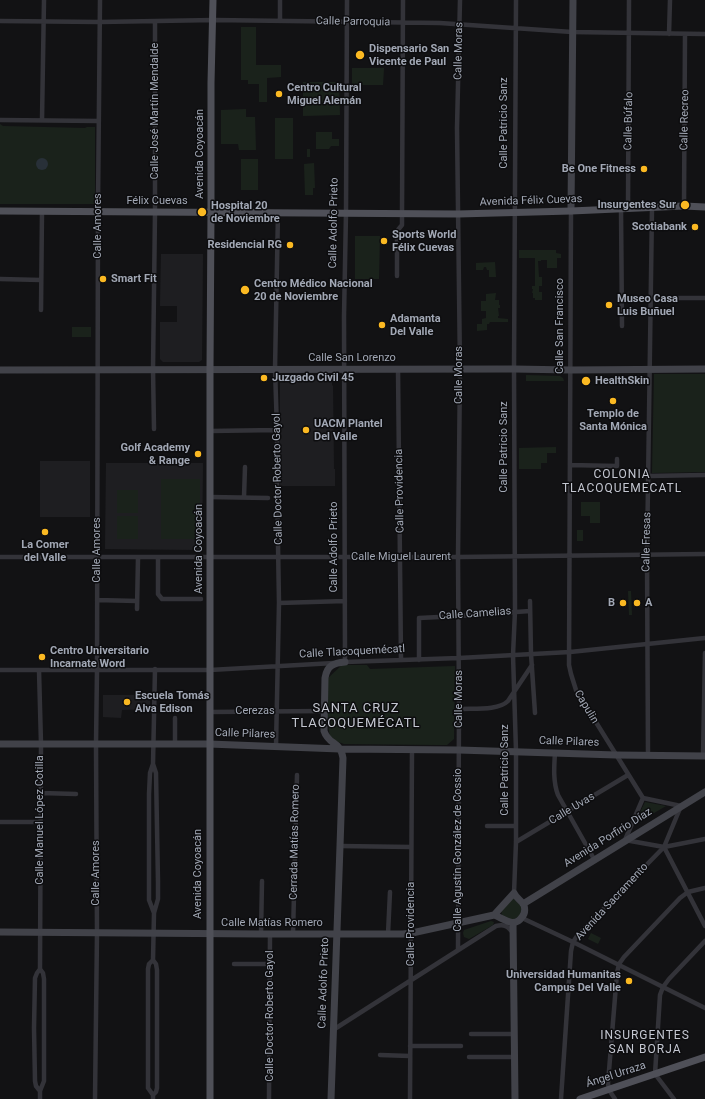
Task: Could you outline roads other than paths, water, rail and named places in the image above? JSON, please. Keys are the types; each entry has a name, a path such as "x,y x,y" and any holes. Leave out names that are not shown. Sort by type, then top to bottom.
{"main road":[{"name":"Avenida Coyoacán","path":"210,1099 209,712 211,83 214,20 213,0"},
{"path":"625,209 684,206 705,207"},
{"name":"Avenida Félix Cuevas","path":"458,214 625,209"},
{"name":"Félix Cuevas","path":"0,211 458,214"},
{"name":"Ángel Urraza","path":"580,1099 705,1057"}],"street":[{"path":"42,120 44,0"},
{"name":"Calle Amores","path":"95,1099 100,0"},
{"path":"280,0 280,21"},
{"name":"Calle Adolfo Prieto","path":"345,662 344,295 347,0"},
{"path":"397,276 397,231 402,225 403,0"},
{"name":"Calle Moras","path":"459,750 458,557 460,369 457,128 460,0"},
{"name":"Calle Patricio Sanz","path":"514,893 516,842 516,751 513,655 516,611 514,556 514,369 516,0"},
{"name":"Calle San Francisco","path":"570,652 573,0"},
{"name":"Calle Búfalo","path":"622,326 630,34 629,0"},
{"path":"669,34 670,0"},
{"name":"Calle Parroquia","path":"0,21 155,22 214,20 460,24 572,32 705,34"},
{"name":"Calle José Martín Mendalde","path":"154,429 155,22"},
{"name":"Calle Recreo","path":"684,206 685,34"},
{"path":"0,120 99,121"},
{"name":"Calle Fresas","path":"648,755 647,555 652,208"},
{"path":"41,310 42,211"},
{"name":"Calle Doctor Roberto Gayol","path":"276,746 279,603 276,369 278,212"},
{"path":"0,279 41,280"},
{"path":"650,298 705,298"},
{"name":"Calle Providencia","path":"398,369 401,660"},
{"name":"Calle San Lorenzo","path":"0,370 705,369"},
{"path":"210,431 277,430"},
{"path":"570,466 617,466 617,459"},
{"path":"244,498 245,467"},
{"path":"648,476 705,475"},
{"path":"210,497 268,498"},
{"name":"Calle Miguel Laurent","path":"0,557 279,558 705,554"},
{"path":"137,609 138,558"},
{"path":"158,558 158,594 160,598 202,599"},
{"path":"97,600 137,601"},
{"path":"279,603 345,601"},
{"path":"530,601 535,713"},
{"name":"Calle Camelias","path":"419,660 419,618 530,611"},
{"name":"Calle Tlacoquemécatl","path":"0,670 210,670 277,667 326,667 335,663 345,662 419,660 570,652 705,638"},
{"name":"Capulin","path":"570,652 570,674 576,690 643,798"},
{"path":"704,756 705,653"},
{"path":"459,709 491,708 506,703 532,665"},
{"path":"326,667 324,725 326,735 340,749"},
{"name":"Calle Manuel López Cotilla","path":"39,670 41,744 40,969 44,978 44,1081 40,1091 40,1099"},
{"path":"154,913 150,906 149,900 149,794 154,744 155,670"},
{"name":"Cerezas","path":"209,712 324,711"},
{"path":"175,718 175,744"},
{"name":"Calle Pilares","path":"0,744 209,744 340,749 516,751 616,755 704,756"},
{"name":"Calle Adolfo Prieto","path":"331,1099 340,846 342,758 340,749"},
{"name":"Calle Providencia","path":"410,1099 412,749"},
{"name":"Calle Agustín González de Cossio","path":"458,950 459,750"},
{"path":"554,753 555,788 558,796 594,859"},
{"path":"153,764 156,773 158,834 158,900 154,913 153,933 153,960 156,964 157,970 157,1088 153,1097"},
{"name":"Cerrada Matías Romero","path":"293,934 297,775"},
{"name":"Calle Uvas","path":"516,842 628,775"},
{"name":"Avenida Porfirio Díaz","path":"523,904 705,792"},
{"path":"41,794 76,794"},
{"path":"149,794 157,794"},
{"path":"664,847 681,806 643,798 625,840 664,847 705,839"},
{"path":"0,822 40,822"},
{"path":"487,826 516,826"},
{"path":"149,834 158,834"},
{"path":"340,846 411,847"},
{"path":"664,847 705,926"},
{"name":"Avenida Sacramento","path":"561,1099 571,951 574,942 578,936 664,847"},
{"path":"261,934 262,881"},
{"path":"149,882 158,882"},
{"path":"615,1099 609,1090 608,1075 619,964 680,898 688,892 705,888"},
{"path":"388,934 390,892"},
{"path":"514,893 515,897 523,904 525,908 522,918 513,923 506,922 494,915 514,893"},
{"name":"Calle Matías Romero","path":"0,932 388,934 412,933 494,915"},
{"path":"522,918 619,964 705,1008"},
{"path":"513,923 515,1099"},
{"path":"333,1030 496,926 506,926 510,928 513,933"},
{"name":"Calle Doctor Roberto Gayol","path":"269,1099 270,934"},
{"path":"674,1099 655,1074 660,995 663,987 669,979 705,941"},
{"path":"153,960 148,969 148,1088 153,1097"},
{"path":"234,964 270,964"},
{"name":"Calle Manuel López Cotilla","path":"40,969 36,973 35,978 34,1028 35,1081 40,1091"},
{"path":"34,1028 44,1028"},
{"path":"471,1034 514,1034"},
{"path":"410,1046 461,1046"},
{"path":"380,1055 410,1056"},
{"path":"469,1057 514,1057"}],"place":[{"name":"Dispensario San Vicente de Paul","path":"360,55"},
{"name":"Centro Cultural Miguel Alemán","path":"279,94"},
{"name":"Be One Fitness","path":"644,169"},
{"name":"Insurgentes Sur","path":"685,205"},
{"name":"Hospital 20 de Noviembre","path":"202,212"},
{"name":"Scotiabank","path":"695,227"},
{"name":"Sports World Félix Cuevas","path":"384,241"},
{"name":"Residencial RG","path":"290,245"},
{"name":"Smart Fit","path":"103,279"},
{"name":"Centro Médico Nacional 20 de Noviembre","path":"245,290"},
{"name":"Museo Casa Luis Buñuel","path":"609,305"},
{"name":"Adamanta Del Valle","path":"382,325"},
{"name":"Juzgado Civil 45","path":"264,378"},
{"name":"HealthSkin","path":"586,381"},
{"name":"Templo de Santa Mónica","path":"613,401"},
{"name":"UACM Plantel Del Valle","path":"306,430"},
{"name":"Golf Academy & Range","path":"198,454"},
{"name":"La Comer del Valle","path":"45,532"},
{"name":"B","path":"623,603"},
{"name":"A","path":"637,603"},
{"name":"Centro Universitario Incarnate Word","path":"42,657"},
{"name":"Escuela Tomás Alva Edison","path":"127,702"},
{"name":"Universidad Humanitas Campus Del Valle","path":"629,981"}],"district":[{"name":"COLONIA TLACOQUEMECATL","path":"622,482"},
{"name":"SANTA CRUZ TLACOQUEMÉCATL","path":"356,716"},
{"name":"INSURGENTES SAN BORJA","path":"645,1043"}]}
